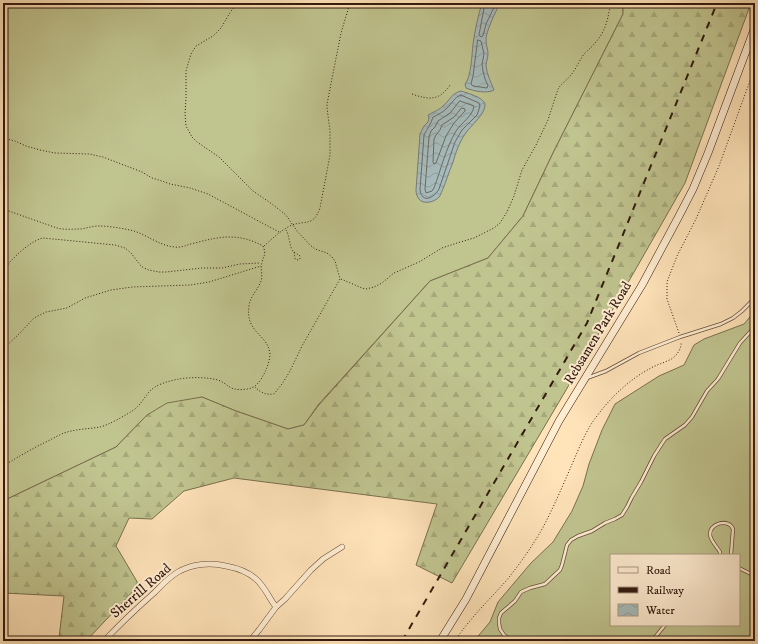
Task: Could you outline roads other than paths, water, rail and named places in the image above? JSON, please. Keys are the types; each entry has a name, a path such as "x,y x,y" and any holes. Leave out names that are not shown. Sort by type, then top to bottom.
{"street":[{"name":"Rebsamen Park Road","path":"440,641 469,592 559,422 642,285 693,189 755,28"},
{"path":"250,641 276,607 285,599 310,570 323,559 342,547"},
{"name":"Sherrill Road","path":"104,641 129,615 170,578 179,572 206,564 234,567 246,572 260,583 276,607"}],"lane":[{"path":"585,379 606,371 645,351 680,337 721,324 733,318 755,298"},
{"path":"512,641 504,635 500,629 499,618 501,613 515,601 521,592 545,584 560,570 567,545 571,540 622,515 661,445 665,440 685,425 692,417 707,391 718,379 740,343 755,324"},
{"path":"720,554 711,537 711,530 718,524 729,523 733,529 730,554"},
{"path":"740,568 755,576"},
{"path":"652,641 664,626"}],"water":[{"path":"482,3 500,3 486,37 488,54 486,66 494,90 488,92 480,92 466,88 465,84 469,77 473,44"},
{"path":"461,91 481,99 485,104 485,108 461,141 440,196 432,201 423,202 418,198 416,191 420,134 428,122 428,115 441,108 453,95"}],"railway":[{"path":"402,641 587,323 717,3"}]}
